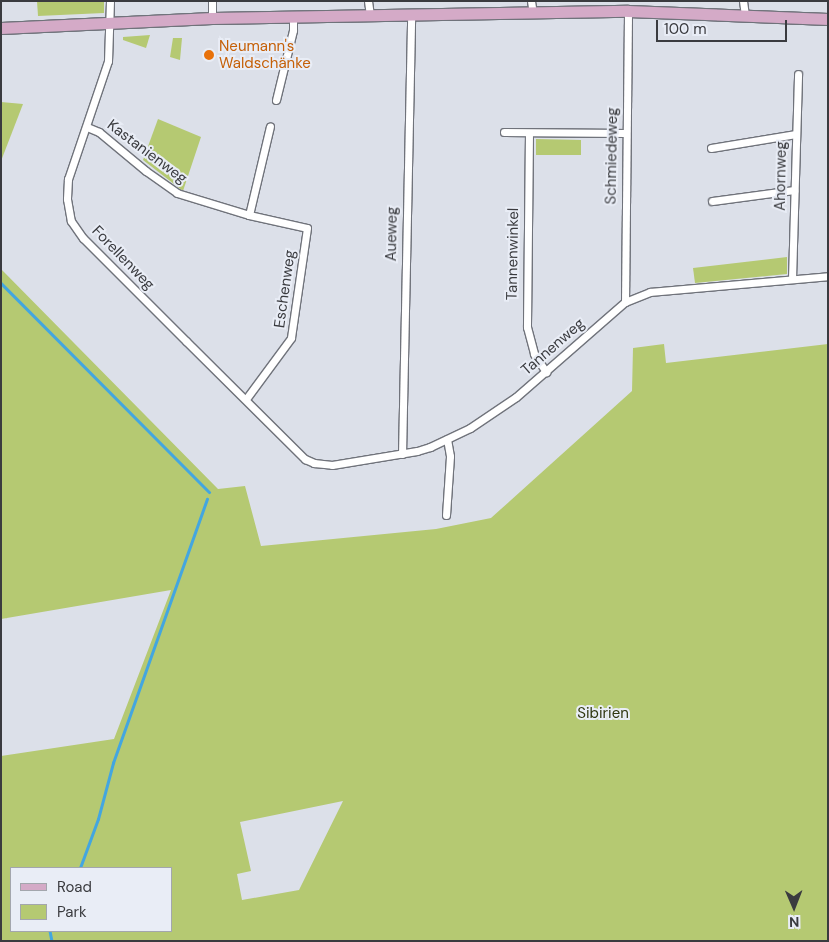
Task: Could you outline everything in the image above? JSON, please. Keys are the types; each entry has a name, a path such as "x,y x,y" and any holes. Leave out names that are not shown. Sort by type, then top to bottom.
{"main road":[{"path":"1,28 212,18 411,15 532,7 828,19"}],"street":[{"name":"Forellenweg","path":"110,1 108,61 68,179 67,199 71,221 83,238 246,398 305,459"},
{"path":"212,1 212,18"},
{"path":"368,1 370,16"},
{"path":"743,1 745,16"},
{"name":"Schmiedeweg","path":"625,302 628,11"},
{"name":"Aueweg","path":"402,454 411,15"},
{"path":"276,100 293,30 293,17"},
{"name":"Ahornweg","path":"792,279 798,74"},
{"path":"249,215 270,126"},
{"name":"Kastanienweg","path":"87,127 99,132 146,172 177,193 249,215"},
{"path":"504,132 626,133"},
{"name":"Tannenwinkel","path":"529,132 527,326 534,354 546,372"},
{"path":"711,148 796,134"},
{"path":"712,201 794,190"},
{"name":"Eschenweg","path":"246,398 292,338 307,228 249,215"},
{"name":"Tannenweg","path":"305,459 314,464 332,465 402,454 430,447 447,439 503,406 546,372 625,302 650,292 828,276"},
{"path":"446,516 450,456 447,439"}],"green space":[{"path":"37,1 104,1 104,13 38,16"},
{"path":"150,35 146,48 123,40 123,37"},
{"path":"173,38 182,38 180,60 170,57"},
{"path":"1,102 23,104 1,161"},
{"path":"158,119 201,137 183,191 143,160"},
{"path":"536,139 581,140 581,155 536,155"},
{"path":"787,257 787,274 695,283 693,268"},
{"name":"Sibirien","path":"1,269 218,489 245,486 261,546 436,529 491,518 632,391 633,348 664,344 666,363 828,344 828,941 1,941 1,756 114,739 171,590 1,619","holes":["343,801 299,890 242,900 237,874 251,871 240,822"]}],"waterway":[{"path":"1,283 209,492"},
{"path":"80,867 98,819 113,763 207,499"},
{"path":"50,932 52,941"}],"place":[{"name":"Neumann's Waldschänke","path":"209,55"}]}
